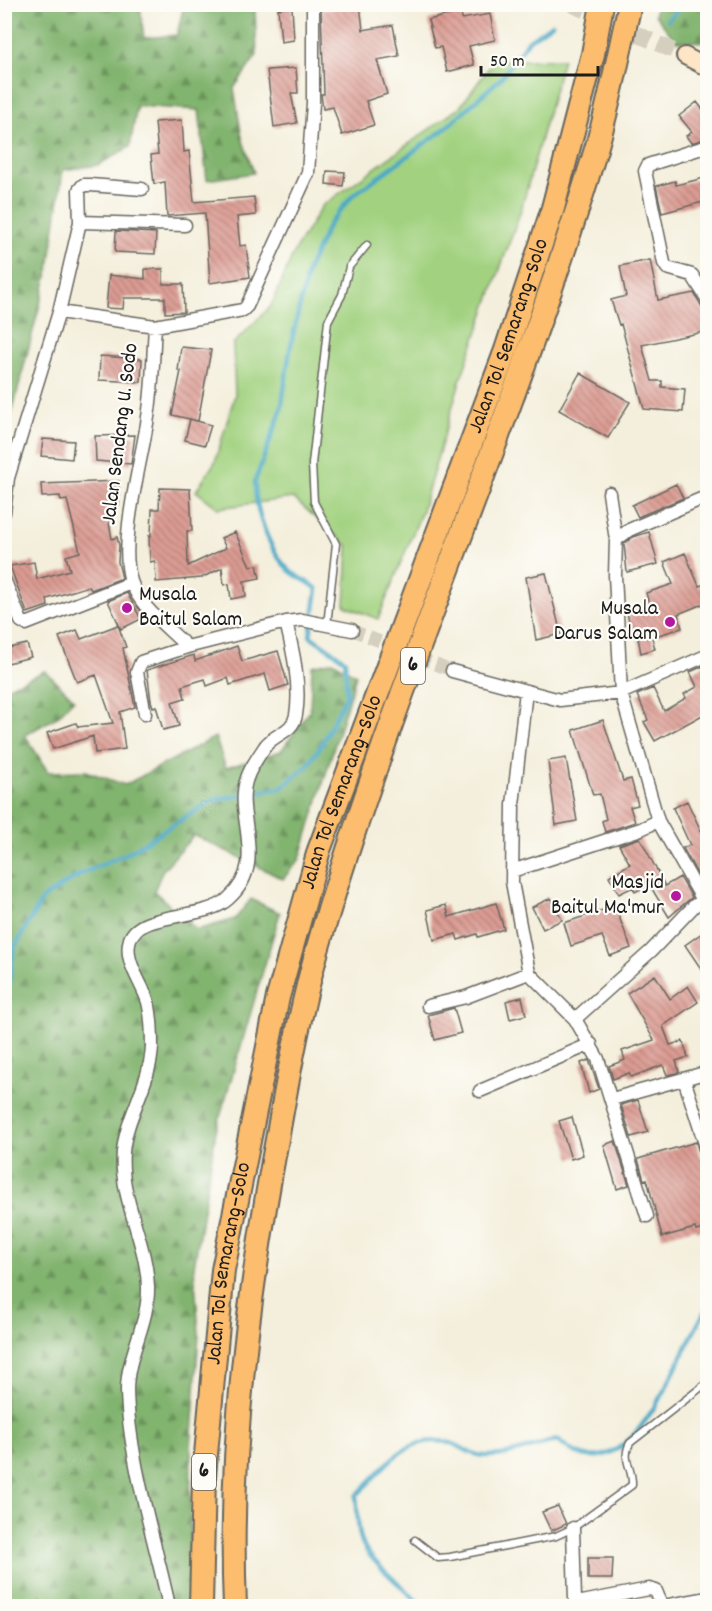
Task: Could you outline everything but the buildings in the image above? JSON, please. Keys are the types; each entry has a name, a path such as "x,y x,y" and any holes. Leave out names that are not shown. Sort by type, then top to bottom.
{"highway":[{"name":"Jalan Tol Semarang–Solo","path":"201,1606 204,1476 223,1270 278,997 319,850 506,350 553,208 593,54 602,4"},
{"name":"Jalan Tol Semarang–Solo","path":"235,1606 236,1472 246,1340 256,1250 288,1081 322,934 375,771 558,271 595,153 630,4"}],"street":[{"name":"Jalan Sendang U. Sodo","path":"131,583 128,569 130,513 148,416 155,326 240,311 247,306 308,173 313,102 313,4"},
{"path":"685,56 708,68"},
{"path":"708,146 648,165 645,171 664,263 667,268 693,275 708,300"},
{"path":"4,513 8,478 59,312 80,222 79,190 83,185 142,189"},
{"path":"80,222 185,225"},
{"path":"59,312 155,326"},
{"path":"616,540 629,530 704,500 708,486"},
{"path":"575,1019 651,951 695,905 706,901 658,821 621,693 615,575 616,540 609,493"},
{"path":"4,579 21,621 27,624 131,583 140,598 188,647"},
{"path":"145,714 137,666 160,655 286,622 302,620 352,630"},
{"path":"169,1606 135,1454 127,1389 133,1356 146,1314 148,1288 144,1252 126,1188 123,1153 152,1046 148,1004 130,958 130,940 136,930 146,923 178,915 202,914 228,900 244,879 248,864 246,779 268,743 288,731 296,718 294,658 286,622"},
{"path":"452,671 560,700 621,693 708,655"},
{"path":"526,691 513,805 512,871 530,973 575,1019 591,1044 612,1099 647,1216"},
{"path":"512,871 641,829 658,821"},
{"path":"428,1006 466,997 530,973"},
{"path":"480,1091 591,1044"},
{"path":"612,1099 708,1072"},
{"path":"684,1078 708,1153"},
{"path":"573,1528 575,1600 577,1603 649,1589 656,1592 663,1606 708,1598"}],"lane":[{"path":"323,624 336,548 335,538 314,502 312,464 328,321 342,295 349,267 367,245"},
{"path":"415,1540 438,1558 556,1536 573,1528 632,1485 625,1452 630,1443 708,1382"}],"green space":[{"path":"5,4 140,5 144,38 177,35 184,5 255,10 257,55 234,88 242,138 254,173 207,180 199,110 137,106 130,147 98,165 63,170 49,269 5,440"},
{"path":"656,4 707,5 707,42 676,41 655,15"},
{"path":"563,59 521,210 460,381 422,511 378,619 345,606 348,546 293,498 218,508 196,491 215,462 235,395 233,344 271,306 296,248 322,206 460,107 494,61"},
{"path":"333,661 356,675 300,859 283,879 194,835 163,870 154,891 197,930 235,919 251,899 280,913 216,1131 194,1267 199,1334 191,1448 189,1606 5,1606 4,689 45,671 74,699 57,717 25,735 48,772 86,771 125,785 215,737 226,768 281,751 310,710 312,666"}],"waterway":[{"path":"668,20 682,4"},
{"path":"4,1014 14,948 43,898 81,874 128,853 213,800 281,788 308,765 322,744 347,694 345,660 310,636 317,589 296,576 282,563 264,529 255,492 255,481 281,411 290,349 308,269 329,224 353,195 442,131 501,78 528,41 552,24"},
{"path":"4,1269 4,1275"},
{"path":"421,1606 371,1557 365,1548 359,1529 356,1496 385,1466 406,1449 432,1441 452,1443 474,1454 486,1456 513,1453 558,1440 577,1453 600,1456 621,1447 640,1428 657,1403 708,1307"}],"tunnel":[{"path":"571,4 685,56"},
{"path":"352,630 452,671"}],"place":[{"name":"Musala Baitul Salam","path":"127,608"},
{"name":"Musala Darus Salam","path":"670,622"},
{"name":"Masjid Baitul Ma'mur","path":"676,896"}]}
